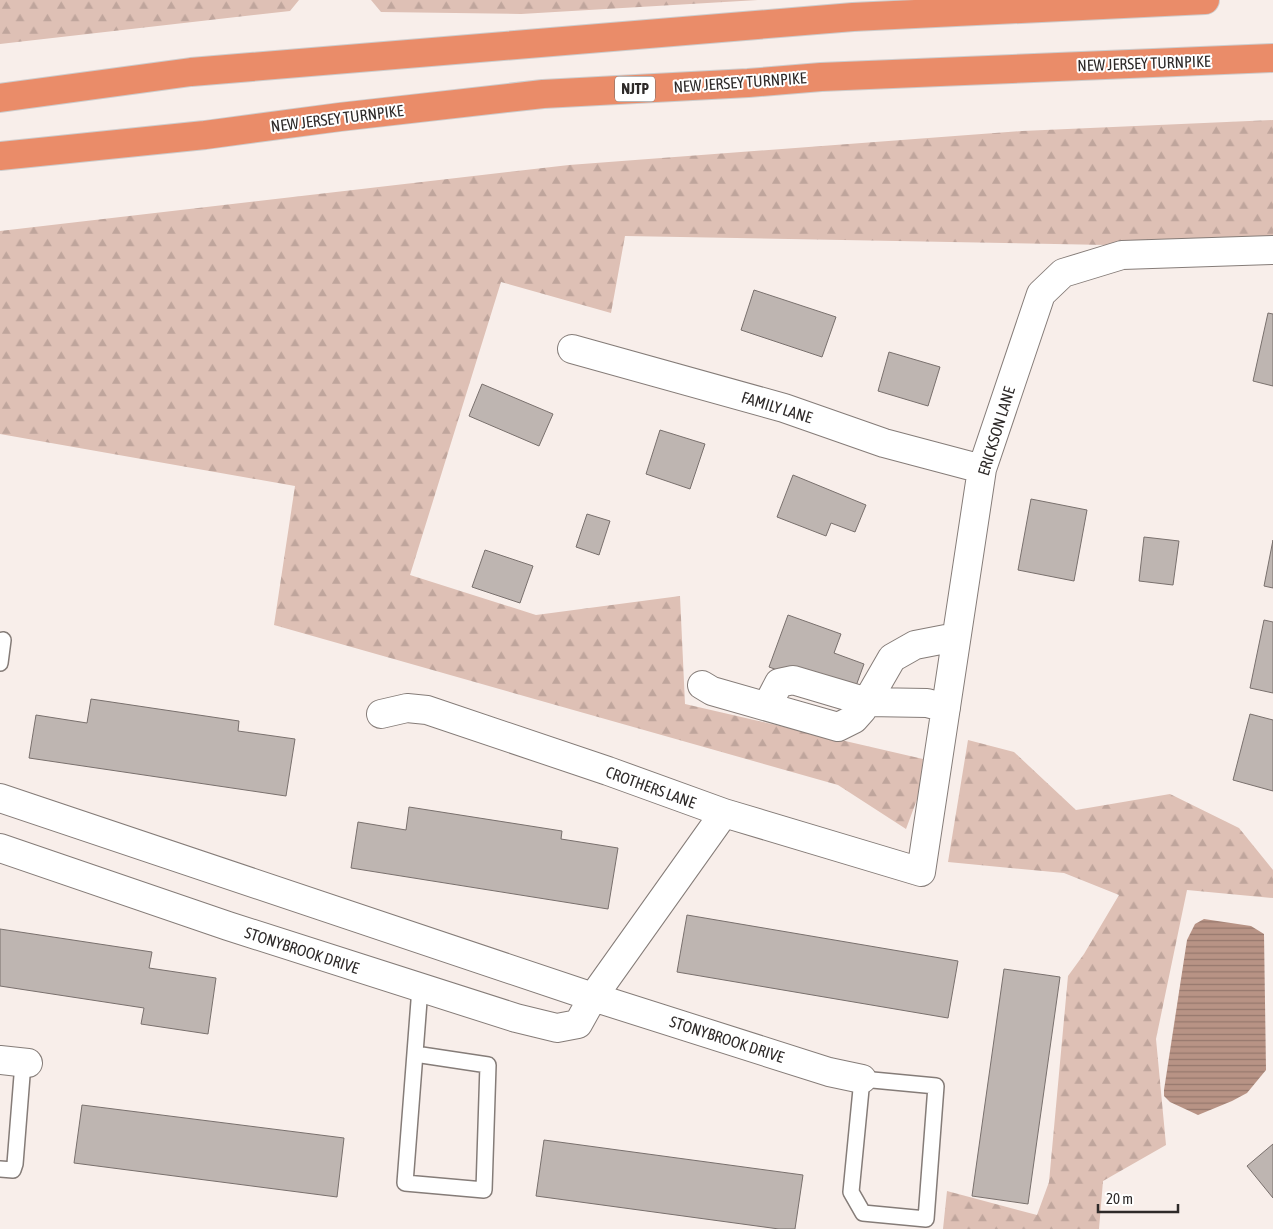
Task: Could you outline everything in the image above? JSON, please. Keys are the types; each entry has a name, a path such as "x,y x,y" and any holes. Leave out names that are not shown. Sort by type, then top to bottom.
{"highway":[{"path":"0,98 191,72 844,18 1205,0"},
{"name":"NEW JERSEY TURNPIKE","path":"0,156 205,135 340,116 543,94 721,85 822,77 1273,58"}],"street":[{"name":"ERICKSON LANE","path":"921,872 982,469 1042,294 1062,274 1122,254 1273,250"},
{"name":"FAMILY LANE","path":"572,350 784,408 884,443 982,469"},
{"path":"867,702 892,658 915,645 956,637"},
{"path":"702,685 712,691 767,706 779,684 793,680 867,702 908,702 946,708"},
{"name":"CROTHERS LANE","path":"381,714 407,708 427,710 608,771 724,813 921,872"},
{"name":"STONYBROOK DRIVE","path":"0,798 593,997 829,1072 862,1079"},
{"path":"593,997 724,813"},
{"name":"STONYBROOK DRIVE","path":"0,848 228,926 516,1018 557,1028 578,1024 593,997"}],"lane":[{"path":"0,663 3,640"},
{"path":"415,1054 488,1065 484,1190 405,1183 420,988"},
{"path":"0,1170 13,1170 15,1164 17,1062"},
{"path":"862,1079 936,1086 926,1219 863,1213 851,1192 862,1079"}],"green space":[{"path":"0,0 299,0 290,11 0,44"},
{"path":"371,0 758,0 521,14 381,12"},
{"path":"1273,120 1273,246 1212,247 625,236 611,313 501,282 410,575 536,615 680,596 685,704 923,759 919,794 906,829 838,785 274,625 295,486 0,434 0,231 569,165 1022,131"},
{"path":"968,740 1014,752 1076,810 1170,794 1239,828 1273,870 1273,898 1187,890 1156,1039 1166,1145 1103,1181 1099,1229 943,1229 947,1191 1037,1215 1049,1182 1068,976 1084,954 1119,895 1064,873 948,862"}],"shaded area":[{"path":"1204,919 1251,926 1264,934 1266,1070 1247,1093 1198,1115 1170,1102 1164,1096 1164,1090 1187,940 1195,924"}],"building":[{"path":"754,290 836,317 822,357 741,330"},
{"path":"1268,313 1273,314 1273,386 1253,381"},
{"path":"889,352 940,367 928,406 878,391"},
{"path":"482,384 553,414 539,446 469,416"},
{"path":"660,430 705,444 690,489 646,474"},
{"path":"793,475 866,505 855,532 831,523 826,536 777,517"},
{"path":"1031,499 1087,510 1074,581 1018,570"},
{"path":"587,514 610,521 599,555 576,547"},
{"path":"1144,537 1179,541 1173,585 1139,581"},
{"path":"1273,540 1273,588 1264,586"},
{"path":"485,550 533,566 520,603 472,587"},
{"path":"788,615 841,634 834,653 864,664 852,697 769,667"},
{"path":"1264,620 1273,622 1273,693 1250,688"},
{"path":"91,699 239,721 238,731 295,739 286,796 29,758 36,715 87,723"},
{"path":"1250,714 1273,720 1273,791 1233,780"},
{"path":"409,807 562,831 561,839 618,848 608,909 351,868 358,822 406,830"},
{"path":"687,915 958,961 948,1018 677,972"},
{"path":"0,929 152,952 149,968 216,978 208,1034 141,1024 144,1008 0,986"},
{"path":"1004,969 1060,977 1028,1204 972,1196"},
{"path":"82,1105 344,1138 337,1197 74,1163"},
{"path":"544,1140 803,1175 795,1229 779,1229 536,1196"},
{"path":"1273,1144 1273,1198 1247,1166"}]}
